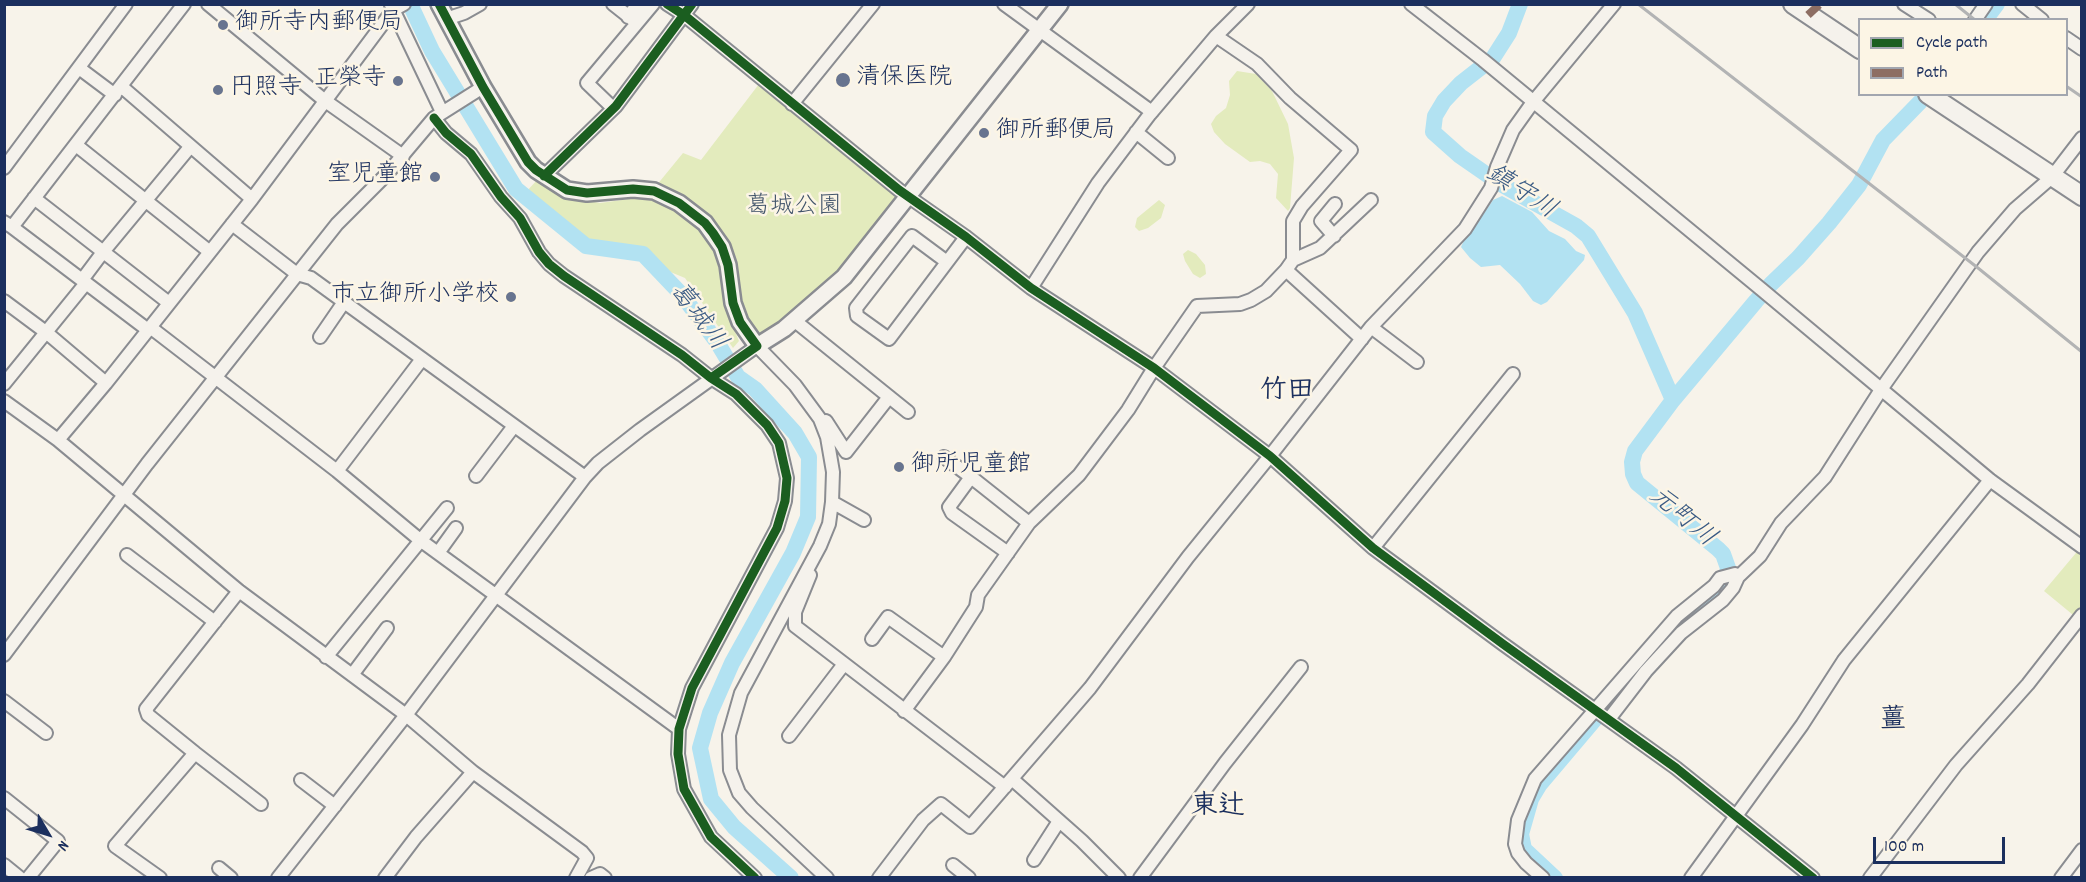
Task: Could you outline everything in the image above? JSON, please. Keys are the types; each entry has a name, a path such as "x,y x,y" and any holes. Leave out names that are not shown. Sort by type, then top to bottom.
{"highway":[{"path":"1793,4 1858,48"},
{"path":"1931,96 2082,196"}],"main road":[{"path":"439,4 480,89 528,162 544,176 567,190 587,193 633,189 654,191 679,203 705,223 722,247 728,266 733,303 753,349 795,321 844,277 1060,4"}],"street":[{"path":"4,168 126,4"},
{"path":"184,4 34,198 8,225 216,377 337,471 420,540 679,729"},
{"path":"208,4 324,100 403,156"},
{"path":"446,19 464,14 480,4"},
{"path":"613,4 633,20"},
{"path":"633,20 639,4"},
{"path":"613,108 586,83 633,20 653,4"},
{"path":"667,4 684,15 899,190 966,237 1031,288 1154,368 1270,456 1373,548 1676,768 1813,878"},
{"path":"544,176 613,108 692,4"},
{"path":"792,104 873,4"},
{"path":"1004,4 1152,112"},
{"path":"1031,288 1098,183 1136,132 1216,36 1248,4"},
{"path":"1411,4 1487,63 1765,291 1990,480 2082,547"},
{"path":"879,878 923,820 941,804 970,827 1090,688 1188,557 1371,327 1465,229 1491,188 1497,167 1513,130 1533,102 1614,4"},
{"path":"1904,4 1926,18"},
{"path":"1976,18 1986,4"},
{"path":"2022,4 2040,18"},
{"path":"58,440 252,199 396,7 441,113 446,133 471,154 501,197 520,218 539,252 549,264 715,376 767,425 778,443 787,478 785,501 777,528 692,688 679,729 680,773 684,789 693,807 711,837 755,878"},
{"path":"1216,36 1257,64 1290,98 1351,150 1302,206 1293,221 1289,265 1362,339"},
{"path":"2068,39 2082,49"},
{"path":"79,68 118,91 252,199"},
{"path":"4,655 124,493 337,224 441,113 480,89"},
{"path":"1136,132 1168,158"},
{"path":"1543,878 1526,863 1518,853 1515,844 1522,806 1535,778 1677,616 1714,586 1720,578 1736,576 1760,556 1781,523 1826,477 1882,388 1978,252 2015,209 2052,177 2082,138"},
{"path":"76,145 210,252"},
{"path":"4,384 47,333 103,252 190,147"},
{"path":"34,198 169,303"},
{"path":"904,711 944,657 976,607 978,595 1029,523 1078,475 1128,410 1197,306 1240,304 1266,291 1289,265 1320,248 1371,200"},
{"path":"1334,236 1321,221 1335,204"},
{"path":"232,224 297,274 311,278 585,477"},
{"path":"947,262 912,236 856,308 857,316 889,339 966,237"},
{"path":"4,302 47,333 106,383"},
{"path":"320,337 344,302"},
{"path":"795,321 908,412"},
{"path":"1371,327 1418,362"},
{"path":"278,878 497,596 585,477 598,463 753,349 795,385 820,418 827,437 833,472 832,502 829,524 813,559 804,571 741,693 731,723 728,750 730,770 739,794 827,878"},
{"path":"337,471 422,359"},
{"path":"1373,548 1513,374"},
{"path":"820,418 830,424 846,452 889,397"},
{"path":"4,401 58,440 124,493 239,591 406,714 474,772 582,852 587,858 582,877 600,874 605,878"},
{"path":"476,476 514,426"},
{"path":"944,457 1029,523"},
{"path":"971,477 949,507 952,513 1008,553"},
{"path":"1691,878 1802,725 1844,660 1990,480"},
{"path":"832,502 864,520"},
{"path":"326,657 447,507"},
{"path":"438,553 456,528"},
{"path":"128,555 215,622"},
{"path":"813,559 810,576 795,612 795,626 904,711 1059,821 1119,878"},
{"path":"1609,719 1667,648 1701,615 1723,600 1733,588 1736,576"},
{"path":"239,591 147,709 148,715 261,804"},
{"path":"1870,878 1956,765 2028,684 2082,615"},
{"path":"872,639 888,617 944,657"},
{"path":"352,675 387,628"},
{"path":"789,736 844,664"},
{"path":"1144,876 1225,763 1301,667"},
{"path":"4,701 46,733"},
{"path":"160,878 115,846 195,753"},
{"path":"385,878 416,837 474,772"},
{"path":"301,780 335,806"},
{"path":"4,798 58,841 28,878"},
{"path":"1034,860 1059,821"},
{"path":"2061,878 2082,850"},
{"path":"4,865 20,878"},
{"path":"953,865 969,878"},
{"path":"219,868 231,878"}],"green space":[{"path":"1237,71 1256,74 1272,91 1288,124 1294,158 1288,211 1276,198 1278,174 1270,164 1260,161 1250,162 1225,144 1214,132 1211,124 1216,116 1226,108 1230,95 1229,81"},
{"name":"葛城公園","path":"759,84 898,197 840,274 783,323 762,336 750,326 741,309 731,255 656,186 683,153 701,160"},
{"path":"538,179 558,195 600,203 644,197 674,207 707,237 721,268 725,307 739,341 733,348 685,278 668,271 637,248 613,251 563,230 526,192"},
{"path":"1159,200 1165,205 1161,218 1148,228 1139,231 1135,227 1137,218"},
{"path":"1188,250 1196,254 1205,265 1206,274 1200,278 1193,274 1185,261 1183,254"},
{"path":"2081,547 2082,615 2078,619 2044,591"}],"water":[{"path":"1502,196 1532,212 1549,231 1565,239 1576,251 1585,255 1584,260 1547,302 1541,305 1533,301 1520,284 1500,265 1481,267 1461,247 1493,200"}],"waterway":[{"name":"葛城川","path":"410,4 432,51 516,189 586,246 643,254 682,295 717,342 738,377 755,389 795,433 809,457 808,517 793,553 732,663 710,713 700,748 711,799 734,827 791,878"},
{"name":"鎮守川","path":"1520,4 1509,33 1493,58 1461,83 1444,101 1435,116 1433,132 1460,156 1499,183 1576,226 1588,236 1635,313 1673,400"},
{"name":"元町川","path":"1986,18 1997,4"},
{"name":"元町川","path":"1662,640 1683,619 1719,591 1725,583 1728,568 1723,554 1718,549 1637,483 1633,474 1632,462 1635,451 1673,400 1756,301 1829,223 1859,185 1883,140 1920,102"},
{"name":"元町川","path":"1555,878 1524,849 1521,834 1531,799 1540,784 1628,680"}],"railway":[{"path":"1638,4 1978,268 2082,352"},
{"path":"1955,4 1972,18"},
{"path":"2068,87 2082,97"}],"marked path":[{"path":"1808,15 1820,4"}],"cycle path":[{"path":"439,4 483,87 528,162 536,170 567,190 587,193 633,189 654,191 679,203 705,223 713,233 722,247 728,265 733,303 740,322 757,346 711,378"},
{"path":"667,4 684,15 899,190 966,237 1031,288 1154,368 1270,456 1373,548 1676,768 1813,878"},
{"path":"544,176 616,106 692,4"},
{"path":"434,118 446,133 471,154 501,197 520,218 539,252 549,264 736,394 767,425 779,443 787,478 785,501 777,528 692,688 679,729 678,754 684,789 711,837 755,878"}],"place":[{"name":"御所寺内郵便局","path":"223,25"},
{"name":"清保医院","path":"843,80"},
{"name":"正榮寺","path":"398,81"},
{"name":"円照寺","path":"218,90"},
{"name":"御所郵便局","path":"984,133"},
{"name":"室児童館","path":"435,177"},
{"name":"市立御所小学校","path":"511,297"},
{"name":"御所児童館","path":"899,467"}],"district":[{"name":"竹田","path":"1287,393"},
{"name":"薑","path":"1893,722"},
{"name":"東辻","path":"1218,809"}]}
